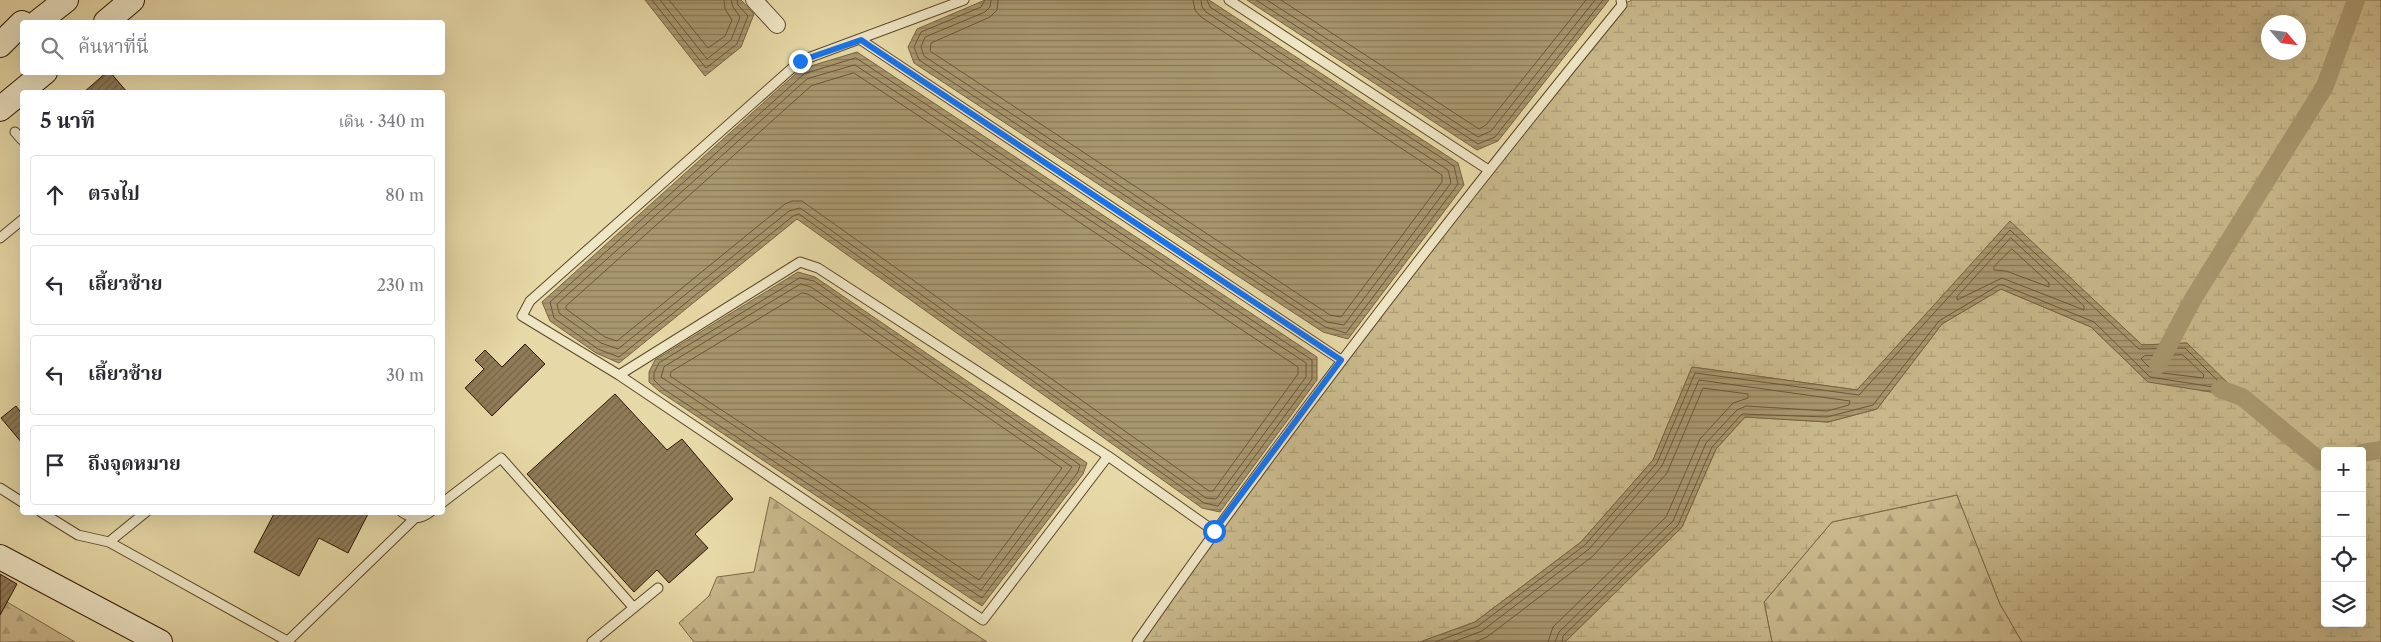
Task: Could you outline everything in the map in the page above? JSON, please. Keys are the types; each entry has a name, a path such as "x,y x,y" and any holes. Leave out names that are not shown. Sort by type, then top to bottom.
{"main road":[{"path":"26,20 45,0"},
{"path":"41,20 66,0"},
{"path":"94,20 118,0"},
{"path":"108,20 132,0"},
{"path":"0,45 20,26"},
{"path":"0,52 20,36"},
{"path":"0,102 32,75"},
{"path":"23,90 41,75"},
{"path":"0,109 20,93"},
{"path":"0,557 160,642"}],"street":[{"path":"754,0 777,25"}],"lane":[{"path":"964,0 861,40 800,61 530,301 522,316 619,375 983,620 1108,456"},
{"path":"1230,0 1487,169"},
{"path":"1137,642 1214,531 1341,360 1487,169 1622,5 1621,0"},
{"path":"861,40 1341,360"},
{"path":"16,132 20,137"},
{"path":"0,238 20,222"},
{"path":"619,375 800,262 818,268 1108,456 1214,531"},
{"path":"445,501 501,458 634,608"},
{"path":"0,488 20,501"},
{"path":"45,515 78,535 109,542 289,642 414,519 426,515"},
{"path":"109,542 142,515"},
{"path":"407,515 414,519"},
{"path":"592,642 658,588"}],"green space":[{"path":"1632,0 2381,0 2381,642 2022,642 2000,604 1957,495 1832,522 1764,602 1772,642 1565,642 1682,527 1716,449 1745,417 1828,422 1877,409 1942,324 2001,289 2091,327 2148,382 2187,343 2142,345 2010,222 1857,390 1692,367 1653,460 1581,542 1475,622 1420,642 1137,642 1214,531 1622,5"},
{"path":"1957,495 2000,604 2022,642 1772,642 1764,602 1832,522"},
{"path":"770,497 987,642 694,642 679,623 709,596 717,577 754,572"},
{"path":"0,598 2,599 75,642 0,642"}],"water":[{"path":"645,0 741,0 754,14 741,47 705,76"},
{"path":"985,0 1209,0 1458,163 1464,185 1348,339 1323,332 914,63 908,47 917,29"},
{"path":"1247,0 1609,0 1498,141 1477,150"},
{"path":"857,52 1317,357 1317,380 1220,512 1202,508 797,219 619,363 596,353 550,321 542,302 801,69"},
{"path":"2010,221 2142,345 2187,343 2242,397 2148,382 2091,327 2001,289 1942,324 1877,409 1828,422 1745,417 1716,449 1682,527 1565,642 1420,642 1475,622 1581,542 1653,460 1692,367 1857,390"},
{"path":"798,272 815,277 1087,463 1083,474 982,606 659,391 649,382 649,372 655,360"}],"building":[{"path":"104,75 113,75 125,90 86,90"},
{"path":"525,344 545,364 492,416 465,388 484,369 475,360 485,350 502,367"},
{"path":"615,394 667,450 682,439 733,499 695,534 708,548 669,583 657,570 634,592 527,474"},
{"path":"16,406 20,411 20,441 1,418"},
{"path":"273,515 367,515 348,553 319,538 299,576 254,552"},
{"path":"0,574 17,584 0,615"}],"waterway":[{"path":"2158,365 2193,299 2325,86 2356,0"},
{"path":"2220,389 2242,397 2321,461"},
{"path":"2366,452 2381,450"}],"route":[{"path":"800,61 861,40 1341,360 1214,531"}]}
